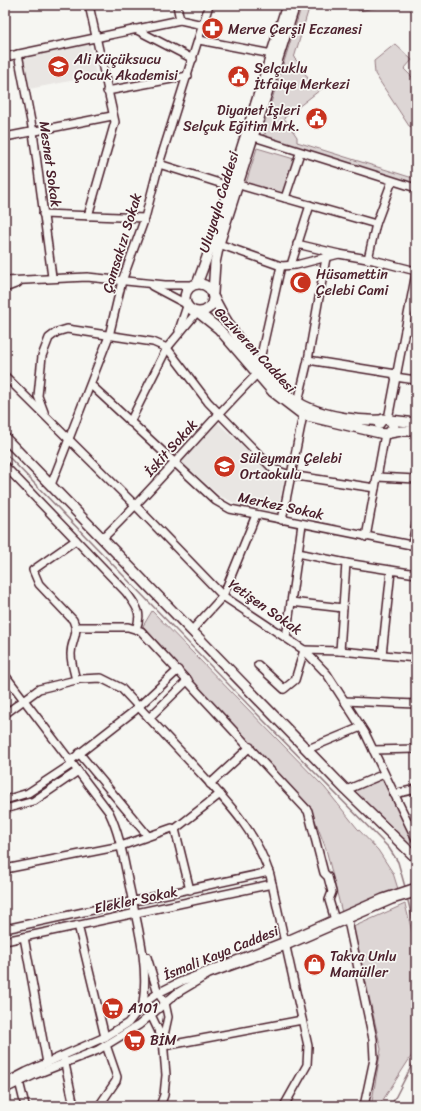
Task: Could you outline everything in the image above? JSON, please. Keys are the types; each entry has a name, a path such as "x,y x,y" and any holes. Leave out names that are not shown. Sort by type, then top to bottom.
{"main road":[{"name":"Uluyayla Caddesi","path":"213,296 215,263 219,244 234,185 286,5"},
{"name":"Uluyayla Caddesi","path":"195,284 254,137 295,5"},
{"path":"195,284 207,286 213,296 211,307 198,312 187,305 185,296 195,284"},
{"name":"Gaziveren Caddesi","path":"213,296 231,329 259,364 277,385 298,402 308,408 358,419 386,420 416,424"},
{"name":"Gaziveren Caddesi","path":"198,312 219,329 272,392 303,416 386,433 416,431"},
{"path":"386,420 394,427 386,433 378,427 386,420"},
{"path":"5,438 308,749 346,790 414,853"}],"street":[{"path":"88,216 114,122 89,5"},
{"path":"177,5 180,20"},
{"name":"Çamsakızı Sokak","path":"51,485 70,440 109,336 122,281 145,218 159,164 188,76 209,5"},
{"path":"5,57 180,20 203,25"},
{"path":"135,29 193,59"},
{"path":"199,40 272,54"},
{"name":"Mesnet Sokak","path":"18,54 33,132 52,278"},
{"path":"107,91 188,76"},
{"path":"5,137 112,116"},
{"path":"254,137 300,153 416,188"},
{"path":"285,198 300,153"},
{"path":"159,164 376,224"},
{"path":"368,259 376,224 392,181"},
{"path":"291,265 310,205"},
{"path":"43,214 145,218"},
{"path":"219,244 281,266 326,258 339,254"},
{"path":"298,244 368,259 416,272 386,420"},
{"path":"298,402 308,360 326,258"},
{"path":"259,364 281,266"},
{"path":"5,281 87,277 149,284 195,284"},
{"path":"5,288 25,280"},
{"path":"149,284 187,305 179,332"},
{"path":"130,422 167,348 179,332 198,312"},
{"path":"45,415 38,396 42,356 49,338 57,332 67,329 152,342 167,348 208,402 273,469 290,475 375,488"},
{"path":"405,330 416,331"},
{"path":"308,360 416,380"},
{"name":"İskit Sokak","path":"103,538 136,506 219,414 258,374"},
{"name":"Yetişen Sokak","path":"5,376 136,506 223,596 304,650 326,674 361,727 374,750 416,839"},
{"name":"Merkez Sokak","path":"91,385 216,501 230,509 414,545"},
{"path":"282,520 303,416"},
{"path":"366,536 386,433"},
{"path":"5,466 126,592 139,613 139,621 136,629"},
{"path":"377,477 416,479"},
{"path":"192,630 223,596 256,515"},
{"path":"286,638 302,524"},
{"path":"414,545 416,524"},
{"path":"76,540 45,560 33,570 39,584 73,620 76,627 77,634 71,653 76,680"},
{"path":"298,553 346,563 416,574"},
{"path":"340,651 346,563"},
{"path":"382,655 391,570"},
{"path":"291,602 343,608"},
{"path":"76,627 128,627 141,631 308,810 324,872 328,877 332,892 330,900 335,920"},
{"path":"258,665 284,689 295,680 304,650 340,651 416,658"},
{"path":"5,800 28,793 71,762 79,753 134,711 178,670"},
{"path":"5,675 109,812 117,830 141,937 158,993 165,1003 168,1017 164,1043 166,1075 164,1095 160,1106"},
{"path":"5,714 23,699 39,689 76,680 101,678 121,688 220,794 253,836 261,850 269,872 308,1046 307,1065 284,1106"},
{"path":"149,718 188,680"},
{"path":"344,701 416,704"},
{"path":"308,749 361,727"},
{"path":"210,784 250,747"},
{"path":"374,750 416,749"},
{"path":"79,753 148,836"},
{"path":"5,809 34,801 78,771"},
{"path":"346,790 384,774"},
{"path":"394,794 416,789"},
{"path":"5,869 121,846 172,828 175,829 220,794"},
{"path":"175,829 190,890"},
{"name":"Elekler Sokak","path":"5,929 269,872"},
{"name":"Elekler Sokak","path":"5,941 272,884"},
{"name":"İsmali Kaya Caddesi","path":"5,1083 18,1079 47,1063 64,1060 106,1045 139,1025 177,993 209,974 285,944 383,898 416,887"},
{"name":"İsmali Kaya Caddesi","path":"64,1060 128,1023 143,1004 158,993 180,982 214,968 348,921 392,900 416,893"},
{"path":"403,897 416,899"},
{"path":"348,921 373,1039 374,1059 364,1106"},
{"path":"78,925 105,1037"},
{"path":"24,937 47,1063"},
{"path":"141,937 145,969 143,1004 151,1015 164,1043"},
{"path":"164,1043 302,1020"},
{"path":"99,1106 116,1081 117,1077 106,1045"},
{"path":"5,1089 18,1079 64,1060 74,1106"},
{"path":"18,1079 25,1106"}],"shaded area":[{"path":"302,5 310,5 294,58 299,63 313,87 325,81 329,83 284,118 297,137 297,142 416,179 416,184 261,136 266,133 262,131"},
{"path":"358,5 381,5 380,7 358,11"},
{"name":"Ali Küçüksucu Çocuk Akademisi","path":"90,44 96,76 29,89 23,59"},
{"path":"395,44 412,60 404,69 414,79 416,79 416,128 409,126 375,74 374,61"},
{"path":"257,148 294,159 283,194 246,183"},
{"name":"Süleyman Çelebi Ortaokulu","path":"215,420 270,472 285,475 277,513 239,505 220,496 179,460"},
{"path":"152,611 325,788 357,828 378,850 393,873 398,889 342,913 326,849 312,812 143,626"},
{"path":"383,779 416,846 411,846 354,791"},
{"path":"405,904 416,947 416,1049 379,1106 369,1106 372,1101 381,1049 353,927"}],"waterway":[{"path":"5,453 389,848 398,862 405,887"},
{"path":"408,901 416,933"},
{"path":"391,1106 416,1057"}],"place":[{"name":"Merve Çerşil Eczanesi","path":"213,29"},
{"name":"Ali Küçüksucu Çocuk Akademisi","path":"59,67"},
{"name":"Selçuklu İtfaiye Merkezi","path":"239,76"},
{"name":"Diyanet İşleri Selçuk Eğitim Mrk.","path":"316,118"},
{"name":"Hüsamettin Çelebi Cami","path":"301,282"},
{"name":"Süleyman Çelebi Ortaokulu","path":"224,466"},
{"name":"Takva Unlu Mamüller","path":"315,964"},
{"name":"A101","path":"112,1008"},
{"name":"BİM","path":"135,1040"}]}
